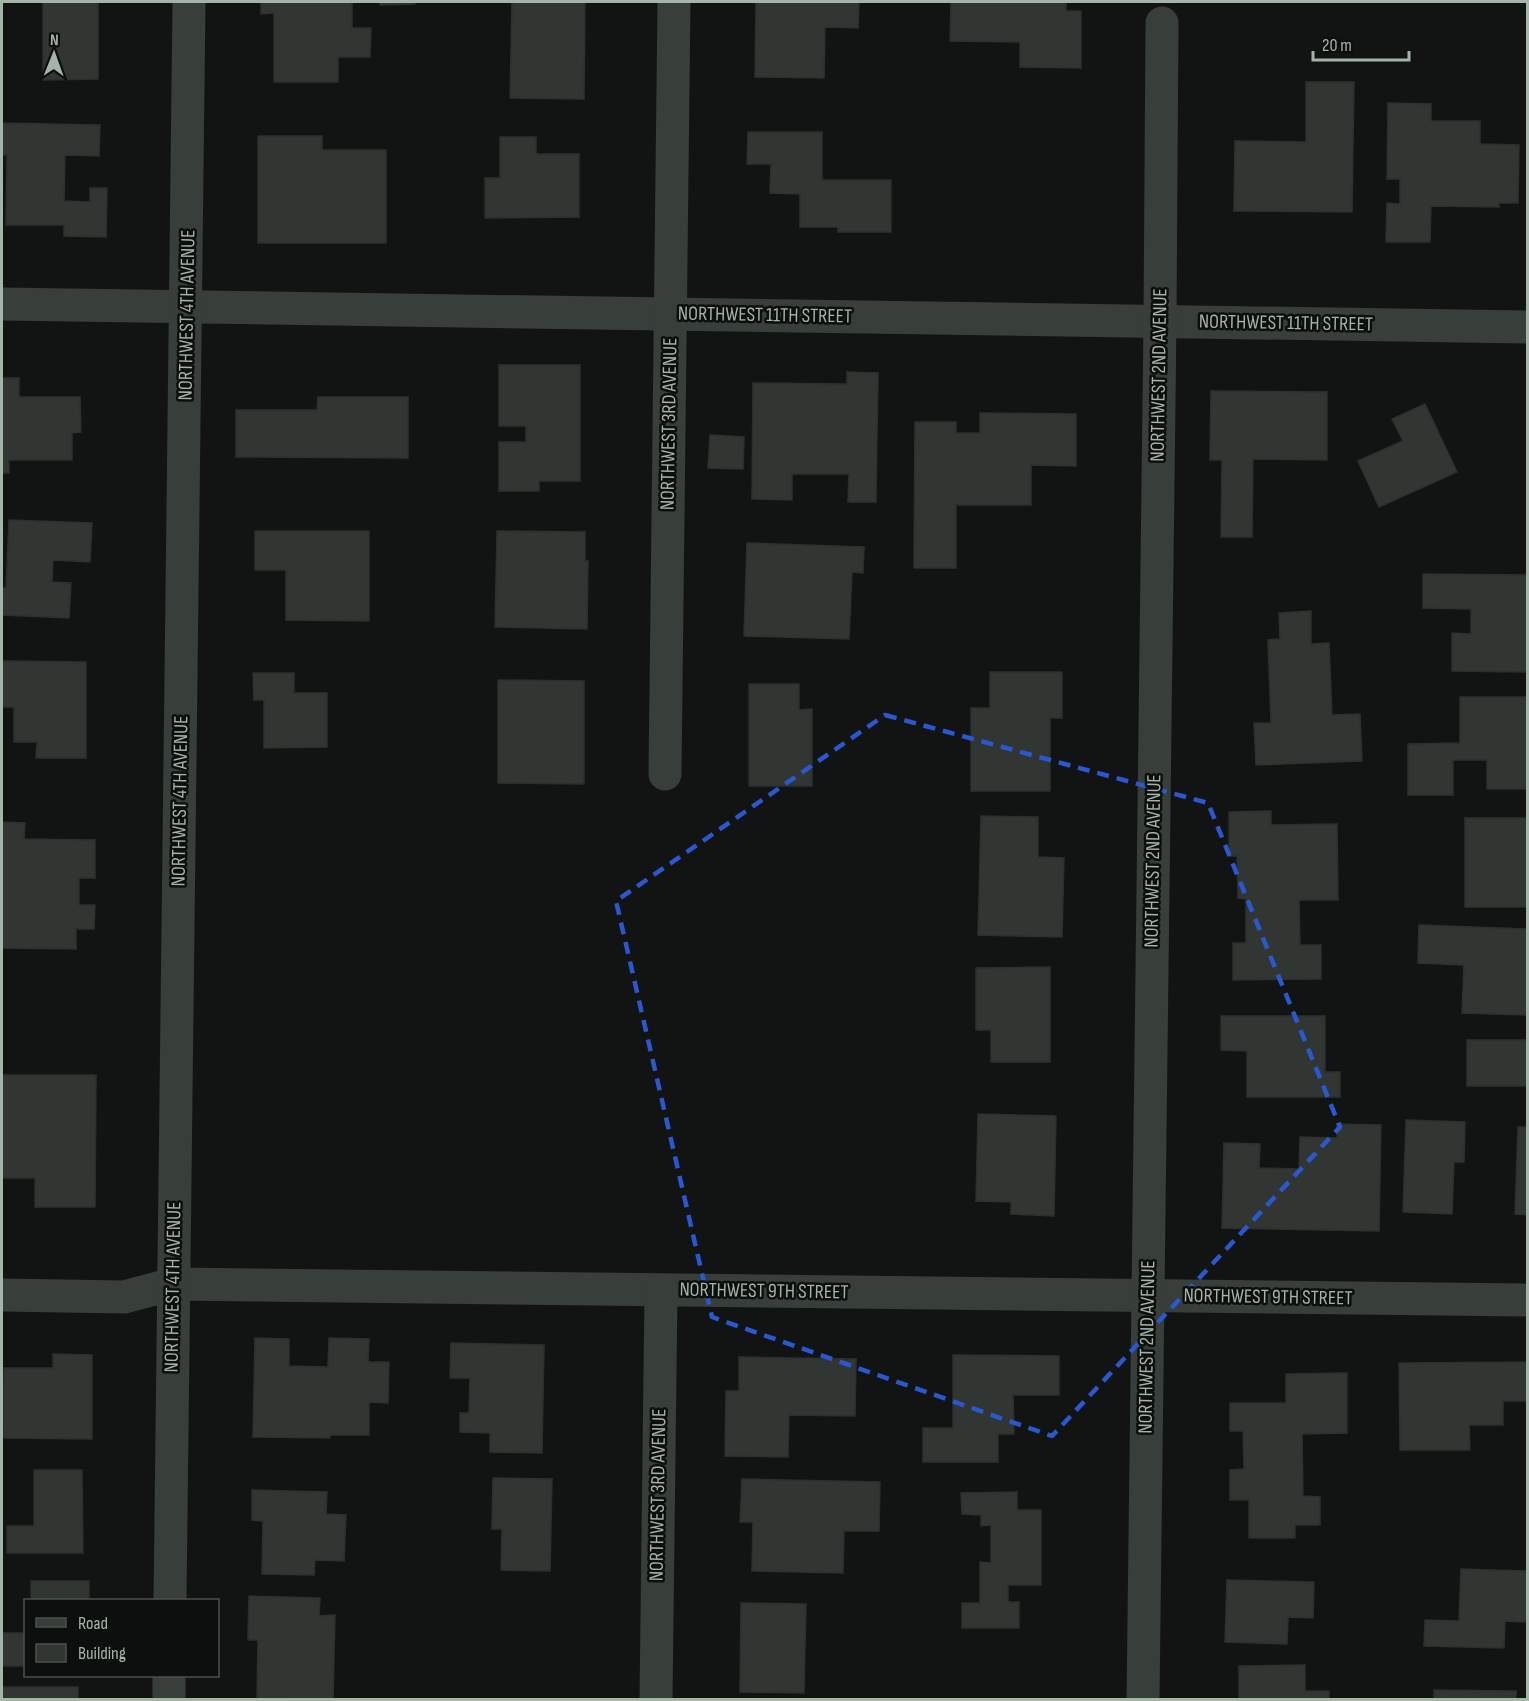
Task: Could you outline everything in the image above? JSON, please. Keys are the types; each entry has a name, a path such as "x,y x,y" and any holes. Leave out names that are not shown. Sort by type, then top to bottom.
{"street":[{"name":"NORTHWEST 4TH AVENUE","path":"170,1599 189,2"},
{"name":"NORTHWEST 3RD AVENUE","path":"664,774 674,2"},
{"name":"NORTHWEST 2ND AVENUE","path":"1143,1700 1162,23"},
{"name":"NORTHWEST 11TH STREET","path":"2,304 1527,327"},
{"name":"NORTHWEST 9TH STREET","path":"2,1295 124,1297 173,1284 1527,1300"},
{"name":"NORTHWEST 3RD AVENUE","path":"656,1700 661,1290"},
{"path":"169,1677 169,1700"}],"highlighted area":[{"path":"885,715 1208,803 1340,1127 1052,1436 712,1317 616,901"}],"building":[{"path":"43,2 98,2 98,79 43,80"},
{"path":"261,2 352,2 352,28 371,28 370,57 338,57 338,82 274,82 274,13 261,14"},
{"path":"380,2 415,2 415,4 380,5"},
{"path":"512,2 585,2 584,99 510,98"},
{"path":"756,2 859,2 858,28 825,27 824,78 755,77"},
{"path":"951,2 1066,2 1066,11 1081,11 1081,68 1020,67 1020,42 950,41"},
{"path":"1306,82 1354,82 1352,212 1234,211 1235,141 1306,142"},
{"path":"1388,103 1431,104 1431,121 1480,121 1480,144 1519,145 1518,203 1499,203 1499,207 1431,206 1430,242 1386,242 1387,203 1400,204 1400,179 1387,179"},
{"path":"2,123 100,125 99,156 65,155 64,201 90,202 90,188 107,188 106,237 64,236 64,225 6,225 7,155 2,155"},
{"path":"748,132 822,132 822,180 891,180 891,232 838,232 838,227 800,227 800,194 770,193 771,164 747,164"},
{"path":"258,136 322,136 322,150 386,150 386,243 258,243"},
{"path":"500,137 536,137 536,154 579,154 579,217 485,218 485,178 500,178"},
{"path":"499,365 580,365 580,481 539,481 539,491 499,491 499,442 526,442 526,426 499,426"},
{"path":"847,372 878,373 876,502 848,502 849,474 792,474 792,500 752,499 753,383 847,384"},
{"path":"2,378 19,378 19,397 80,397 81,432 72,433 72,460 9,460 9,473 2,473"},
{"path":"1211,391 1327,392 1327,460 1253,459 1252,537 1221,537 1222,460 1210,460"},
{"path":"318,397 408,397 408,458 236,457 236,410 317,410"},
{"path":"1425,404 1457,472 1379,507 1358,461 1403,441 1392,419"},
{"path":"980,413 1076,414 1076,466 1031,465 1031,505 956,505 956,568 914,568 915,422 956,422 956,433 980,433"},
{"path":"710,435 744,437 743,469 708,468"},
{"path":"9,520 92,523 90,562 53,560 52,582 71,583 69,618 2,615 2,588 6,588"},
{"path":"255,531 369,531 369,621 286,620 286,570 255,570"},
{"path":"497,531 585,532 585,561 588,561 587,629 495,627"},
{"path":"747,543 864,547 863,573 852,572 849,639 744,636"},
{"path":"1423,574 1528,575 1528,672 1452,671 1452,633 1471,634 1471,609 1423,608"},
{"path":"1311,611 1311,644 1329,643 1332,715 1360,714 1362,761 1256,765 1254,723 1271,723 1268,640 1280,639 1279,613"},
{"path":"2,661 86,662 86,758 36,758 37,742 14,742 14,707 2,707"},
{"path":"990,672 1062,672 1062,718 1050,718 1050,791 971,791 971,708 990,708"},
{"path":"253,673 294,673 294,693 327,693 327,747 264,748 264,700 254,700"},
{"path":"498,680 584,681 584,784 498,783"},
{"path":"749,684 799,684 799,710 812,709 812,786 749,786"},
{"path":"1460,697 1528,697 1527,789 1487,789 1487,760 1453,760 1453,795 1408,795 1408,744 1460,743"},
{"path":"1271,811 1271,825 1337,824 1338,900 1299,900 1300,945 1321,945 1321,979 1233,980 1233,943 1246,943 1246,899 1238,898 1237,856 1229,856 1229,812"},
{"path":"981,816 1038,817 1038,857 1064,858 1062,937 978,935"},
{"path":"1465,818 1528,818 1528,907 1465,907"},
{"path":"2,822 25,823 24,839 95,840 95,878 79,878 79,905 95,905 94,929 76,929 76,949 2,948"},
{"path":"1419,925 1528,929 1528,1015 1462,1013 1464,965 1418,963"},
{"path":"1050,967 1050,1062 991,1062 991,1030 976,1030 976,968"},
{"path":"1221,1016 1325,1016 1325,1072 1340,1072 1340,1097 1247,1097 1247,1051 1221,1050"},
{"path":"1467,1040 1528,1040 1528,1086 1467,1086"},
{"path":"2,1075 96,1075 95,1207 35,1207 35,1178 2,1178"},
{"path":"978,1114 1056,1116 1054,1216 1011,1214 1011,1202 976,1201"},
{"path":"1406,1120 1465,1122 1464,1162 1454,1162 1452,1214 1403,1212"},
{"path":"1337,1124 1381,1125 1379,1231 1222,1228 1224,1143 1260,1144 1259,1168 1299,1169 1300,1137 1337,1138"},
{"path":"1518,1127 1528,1127 1528,1215 1515,1214"},
{"path":"255,1338 289,1339 289,1366 328,1367 329,1338 369,1339 368,1362 389,1362 388,1403 369,1402 369,1435 330,1435 330,1438 253,1437"},
{"path":"451,1343 544,1345 542,1453 490,1452 490,1433 460,1432 460,1413 469,1413 470,1378 450,1378"},
{"path":"53,1354 92,1355 92,1439 3,1438 4,1368 53,1368"},
{"path":"953,1355 1059,1356 1059,1395 1013,1395 1014,1434 998,1434 998,1462 923,1462 923,1428 953,1428"},
{"path":"739,1357 856,1359 855,1416 789,1415 788,1457 725,1456 726,1391 739,1391"},
{"path":"1528,1362 1528,1401 1503,1401 1503,1425 1469,1425 1470,1450 1400,1450 1399,1363"},
{"path":"1347,1373 1347,1433 1302,1434 1303,1496 1320,1497 1320,1525 1295,1525 1295,1538 1249,1538 1249,1500 1230,1500 1230,1470 1244,1469 1243,1431 1230,1431 1230,1403 1286,1403 1286,1374"},
{"path":"34,1470 82,1470 83,1553 7,1553 7,1526 34,1526"},
{"path":"493,1478 552,1479 550,1571 501,1570 502,1529 492,1529"},
{"path":"742,1479 880,1482 879,1531 844,1531 843,1573 752,1571 753,1522 740,1522"},
{"path":"252,1490 327,1492 326,1514 346,1515 344,1561 315,1560 314,1575 262,1574 263,1521 252,1520"},
{"path":"1017,1492 1017,1510 1041,1510 1041,1585 1008,1585 1008,1602 1019,1602 1019,1628 962,1628 962,1603 980,1603 980,1562 991,1563 991,1525 981,1526 981,1515 962,1514 961,1493"},
{"path":"1461,1569 1528,1571 1528,1622 1505,1621 1504,1648 1424,1646 1425,1620 1459,1621"},
{"path":"1227,1580 1314,1582 1313,1618 1288,1617 1287,1644 1225,1642"},
{"path":"31,1581 89,1581 89,1599 31,1599"},
{"path":"249,1596 320,1598 319,1616 335,1615 333,1699 257,1698 258,1640 248,1640"},
{"path":"741,1603 806,1604 804,1693 740,1692"},
{"path":"2,1633 24,1633 24,1666 2,1666"},
{"path":"1305,1665 1305,1691 1329,1691 1329,1700 1239,1700 1239,1666"},
{"path":"2,1687 78,1687 78,1700 2,1700"},
{"path":"1434,1690 1516,1691 1516,1700 1434,1700"}]}
